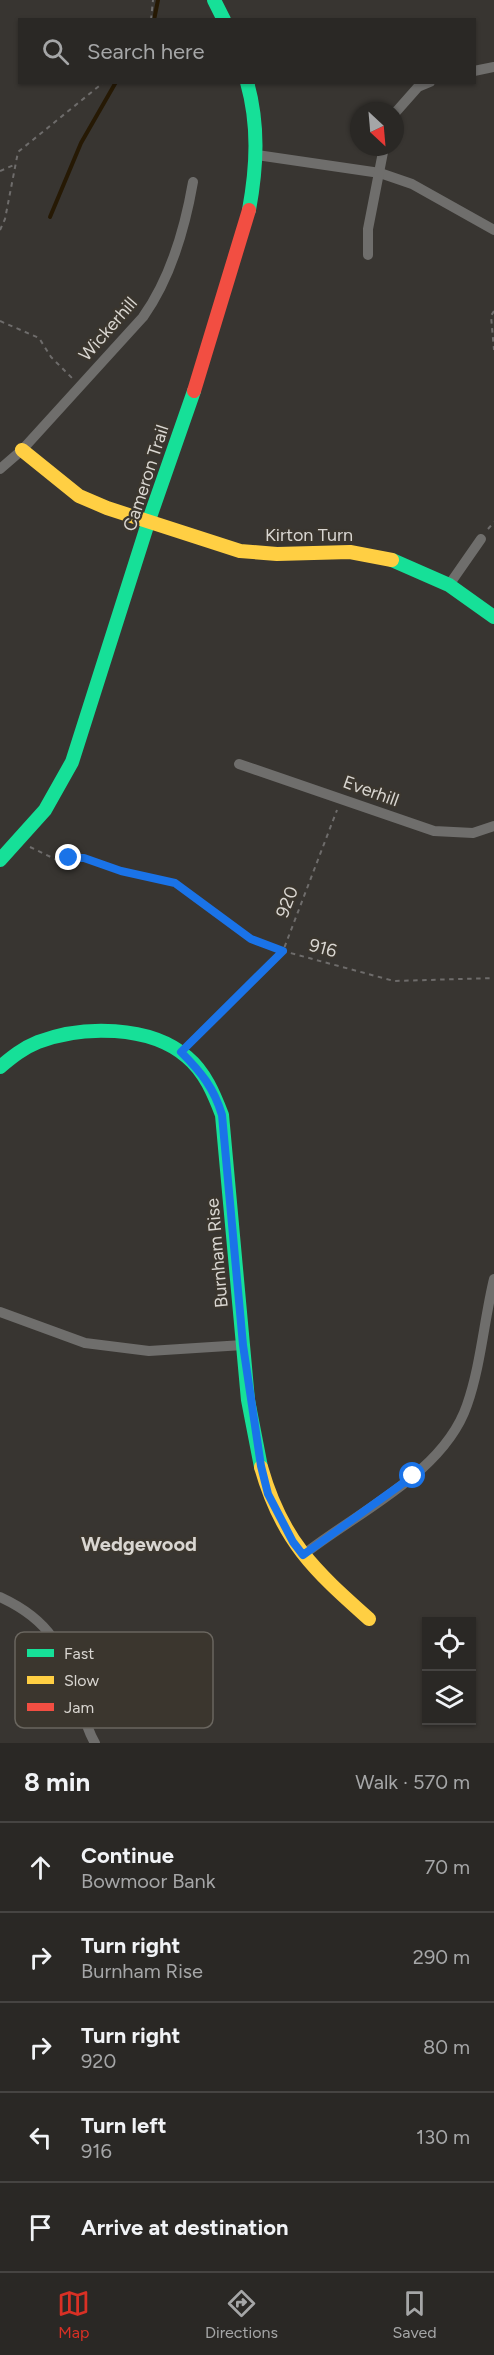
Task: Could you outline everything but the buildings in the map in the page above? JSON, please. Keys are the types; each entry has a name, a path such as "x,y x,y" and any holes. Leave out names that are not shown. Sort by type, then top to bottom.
{"street":[{"path":"214,0 223,18"},
{"path":"476,71 494,67"},
{"name":"Cameron Trail","path":"0,860 45,810 72,762 149,520 206,356 247,219 257,155 252,100 248,84"},
{"path":"404,103 418,87 425,84"},
{"path":"257,155 380,173 412,184 494,230"},
{"path":"368,255 368,229 383,156"},
{"name":"Wickerhill","path":"0,469 22,450 143,317 157,297 188,214 193,182"},
{"name":"Kirton Turn","path":"22,450 79,496 107,508 240,551 276,554 350,552 378,556 412,567 449,585 494,617"},
{"path":"449,585 481,539"},
{"name":"Everhill","path":"239,764 342,797 434,831 473,832 494,826"},
{"name":"Burnham Rise","path":"0,1067 34,1042 70,1034 140,1036 181,1052 204,1074 215,1094 222,1115 243,1345 252,1417 268,1494 293,1542 303,1555 325,1579 369,1619"},
{"path":"303,1555 413,1476 451,1437 468,1404 494,1279"},
{"path":"0,1312 84,1343 149,1351 243,1345"},
{"path":"0,1597 25,1609 49,1632"},
{"path":"90,1728 95,1743"}],"path":[{"path":"151,18 153,0"},
{"path":"0,230 5,219 18,152 102,84"},
{"path":"0,171 16,164"},
{"path":"494,311 491,316 494,350"},
{"path":"0,321 39,339 51,357 80,386"},
{"name":"920","path":"181,1052 283,951 342,797"},
{"name":"916","path":"27,846 55,859 84,858 121,871 175,883 251,939 283,951 394,981 494,978"}],"waterway":[{"path":"154,18 158,0"},
{"path":"50,217 81,143 115,84"}],"traffic: fast":[{"path":"214,0 223,18"},
{"path":"248,84 255,130 254,177 249,210"},
{"path":"0,860 45,810 72,762 149,520 194,391"},
{"path":"392,560 449,585 494,617"},
{"path":"0,1067 27,1047 56,1036 115,1031 135,1034 172,1046 187,1057 204,1076 222,1115 248,1400 261,1467"}],"traffic: slow":[{"path":"22,450 79,496 107,508 240,551 277,554 350,552 392,560"},
{"path":"261,1467 279,1515 302,1552 316,1569 369,1619"}],"traffic: jam":[{"path":"194,391 249,210"}],"district":[{"name":"Wedgewood","path":"139,1544"}],"route":[{"path":"69,858 84,858 121,871 175,883 251,939 283,951 181,1052 204,1074 215,1094 222,1115 243,1345 261,1466 268,1494 293,1542 303,1555 413,1476"}]}
